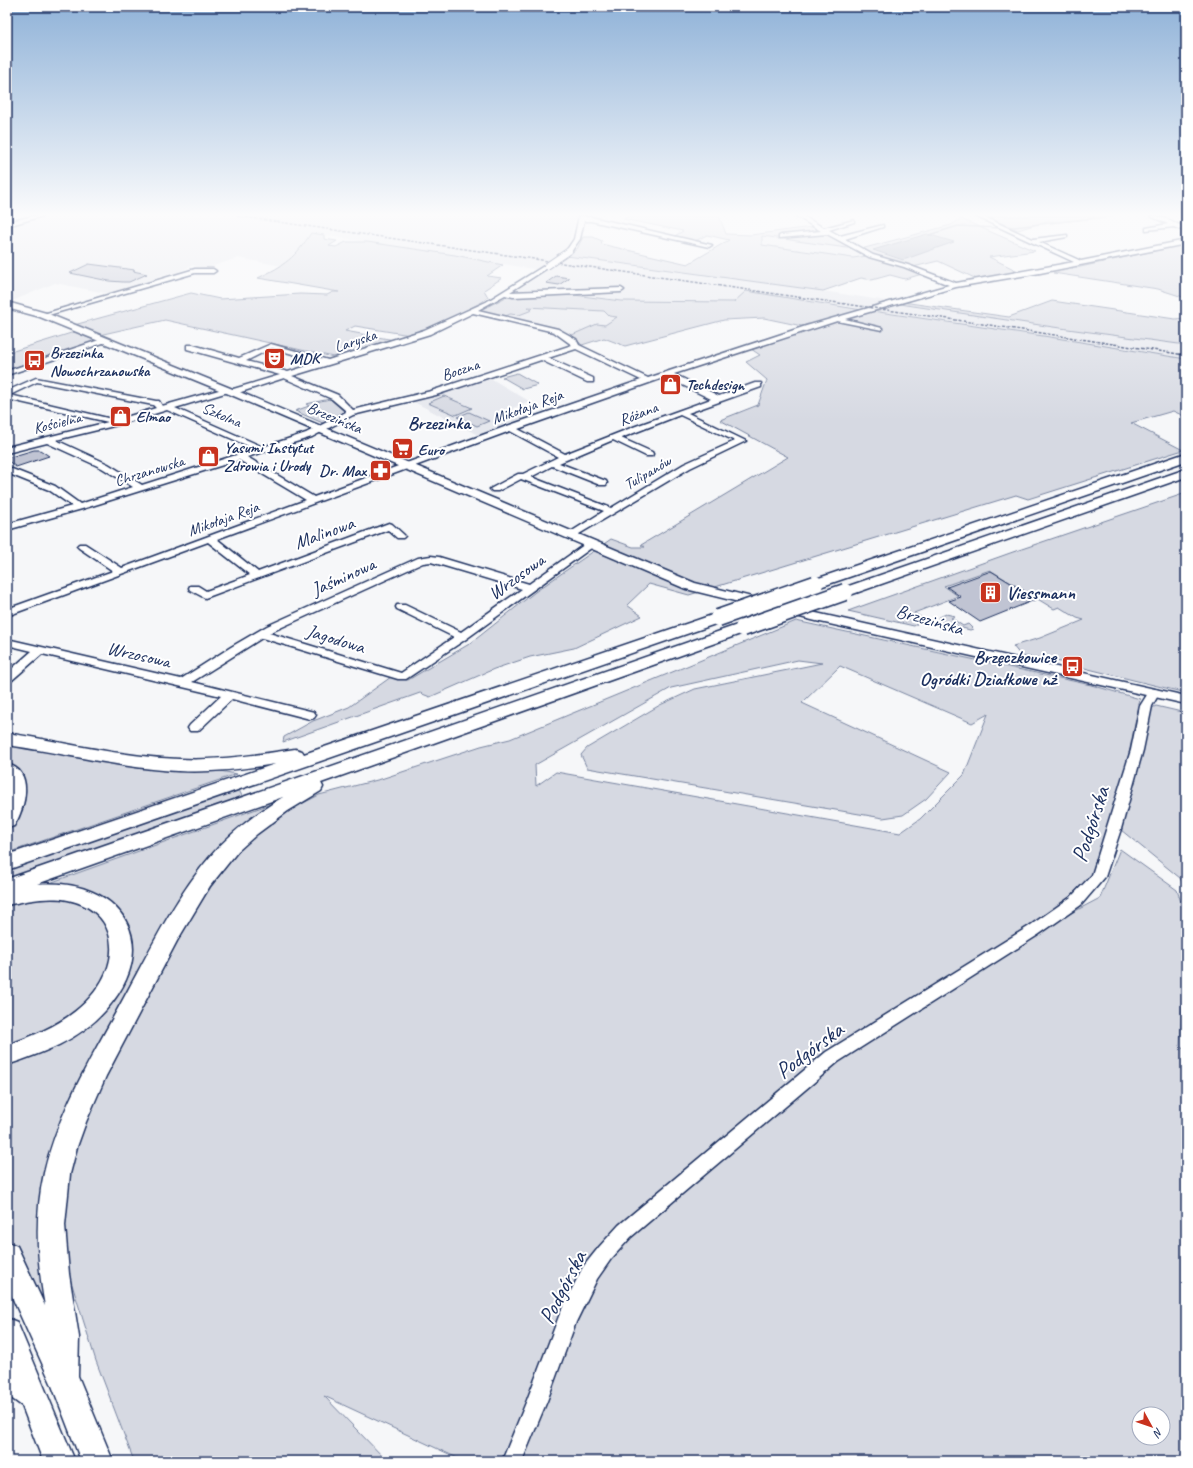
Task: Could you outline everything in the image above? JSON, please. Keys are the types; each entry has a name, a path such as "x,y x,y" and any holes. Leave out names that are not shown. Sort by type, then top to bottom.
{"highway":[{"path":"7,863 1186,457"},
{"path":"7,887 1186,473"},
{"path":"7,739 138,762 192,766 259,761 347,746"},
{"path":"64,1376 65,1333 52,1250 53,1200 57,1172 67,1139 98,1068 181,914 220,859 248,832 275,811 346,768"},
{"path":"7,770 13,778 16,792 12,809 7,821"},
{"path":"7,897 38,892 59,891 89,898 106,909 114,917 123,940 118,970 106,993 98,1003 76,1023 53,1038 39,1045 7,1055"},
{"path":"7,1255 64,1376 97,1461"},
{"path":"7,1332 59,1461"},
{"path":"7,1376 33,1396"}],"main road":[{"name":"Brzezińska","path":"7,305 43,315 229,391 657,571 700,583 874,622 982,654 1150,699 1186,700"}],"street":[{"path":"43,315 146,285"},
{"name":"Laryska","path":"229,391 330,363 427,332 474,311 506,294 520,285"},
{"name":"Mikołaja Reja","path":"7,613 510,428 647,380 808,327 955,285"},
{"name":"Laryska","path":"506,294 513,295 621,290"},
{"path":"474,311 560,332 573,341 576,346 647,380"},
{"path":"833,320 880,329"},
{"path":"7,373 106,341"},
{"path":"239,360 271,346 330,363"},
{"name":"Boczna","path":"321,430 350,413 433,393 576,346"},
{"path":"190,347 287,375 335,397 349,409 350,413"},
{"name":"Mikołaja Reja","path":"540,357 590,380"},
{"name":"Różana","path":"667,374 718,399"},
{"name":"Kościelna","path":"7,394 36,380 156,403 164,408"},
{"name":"Różana","path":"495,489 564,457 680,412 758,385"},
{"name":"Kościelna","path":"7,450 115,423 229,391"},
{"name":"Kościelna","path":"7,397 110,420 115,423"},
{"name":"Szkolna","path":"164,408 264,450"},
{"name":"Tulipanów","path":"571,535 687,466 742,441 680,412"},
{"path":"510,428 564,457"},
{"name":"Chrzanowska","path":"7,527 141,488 264,450 321,430"},
{"name":"Różana","path":"615,438 649,454"},
{"path":"48,440 104,466 141,488"},
{"path":"241,457 314,501"},
{"path":"551,463 603,482"},
{"path":"7,470 52,488 79,507"},
{"path":"522,476 611,511"},
{"name":"Malinowa","path":"194,588 205,595 390,526 400,536"},
{"path":"210,539 257,576"},
{"name":"Wrzosowa","path":"402,677 462,637 591,544"},
{"path":"82,546 120,571"},
{"name":"Jaśminowa","path":"183,683 260,634 421,560 431,558 439,560 530,588"},
{"path":"401,607 462,637"},
{"name":"Jagodowa","path":"260,634 402,677"},
{"name":"Wrzosowa","path":"7,642 183,683 310,715"},
{"path":"7,679 41,650"},
{"path":"194,728 229,695"},
{"name":"Podgórska","path":"512,1461 537,1401 568,1318 590,1273 605,1253 625,1231 832,1057 1033,931 1076,901 1098,877 1114,830 1150,699"}],"shaded area":[{"path":"7,285 51,285 10,302 7,301"},
{"path":"63,285 145,285 110,294"},
{"path":"296,285 492,285 484,290 488,297 482,302 437,325 410,335 355,326 345,331 394,340 338,358 165,320 99,335 91,332 81,335 96,341 7,370 7,353 84,329 74,325 191,293 220,299 300,294 327,295 333,292 339,292"},
{"path":"525,285 776,285 1053,327 1186,345 1186,359 746,291 734,302 621,301 574,295 506,297"},
{"path":"776,285 842,285 823,291"},
{"path":"1129,285 1186,285 1186,298 1158,289"},
{"path":"746,291 862,310 817,323 825,325 872,311 1186,359 1186,417 1173,411 1131,423 1183,450 1028,499 1016,495 689,595 649,584 627,605 642,616 574,648 530,657 494,669 430,697 420,693 283,742 284,737 313,721 349,707 391,677 408,680 471,643 535,592 611,539 633,547 645,547 641,545 788,457 720,420 758,405 767,380 746,362 760,355 751,349 818,326 808,324 802,326 764,318 724,320 625,346 604,338 582,345 572,335 597,324 605,325 617,317 609,316 604,311 527,307 532,310 519,315 510,314 504,317 479,311 506,297 574,295 621,301 734,302"},
{"path":"1052,301 1175,319 1186,318 1186,345 900,304 902,302 1009,317"},
{"path":"525,307 604,311 617,317 605,326 597,324 572,335 504,317 510,313 519,315 531,310"},
{"path":"517,373 538,385 523,389 502,377"},
{"path":"490,378 529,401 513,408 512,410 527,417 478,435 414,402"},
{"path":"444,396 472,408 456,415 428,403"},
{"path":"330,399 346,413 325,424 295,411 309,406 306,404"},
{"path":"469,412 489,421 477,426 457,417"},
{"path":"1186,493 1186,693 1056,661 1021,656 1013,646 1040,638 1084,620 1077,618 1059,607 1054,609 990,570 944,586 958,596 914,613 924,619 914,626 848,611 1013,552"},
{"path":"946,614 955,616 951,618 963,626 968,624 973,629 970,630 939,622 938,618"},
{"path":"796,621 1091,685 1140,699 1127,763 1094,873 1064,902 959,972 1100,898 1120,849 1177,890 1186,917 1180,1046 1186,1049 1186,1461 464,1461 324,1396 387,1461 134,1461 96,1361 64,1259 65,1191 76,1143 111,1065 174,944 211,887 240,848 278,816 319,795 381,779 481,746 510,739","holes":["798,660 822,663 695,689 660,705 587,748 581,755 587,768 883,818 903,815 926,799 951,772 802,703 840,666 972,723 988,714 964,775 920,819 900,833 556,772 536,786 535,765 671,688"]},
{"path":"1156,706 1186,713 1186,890 1180,878 1121,830 1152,708"},
{"path":"7,744 201,771 220,771 237,774 7,853 7,831 14,821 14,768 7,762"},
{"path":"238,788 243,798 7,881 7,869"},
{"path":"276,802 232,838 79,1098 50,1329 7,1237 7,1060 73,1030 131,944 129,930 124,918 116,908 44,885"},
{"path":"44,894 95,903 122,946 91,1004 7,1052 7,900"}],"building":[{"path":"34,450 40,450 49,456 16,467 7,460 7,458"},
{"name":"Viessmann","path":"991,571 1037,599 980,622 949,601 961,597 947,587"}],"railway":[{"path":"711,285 1185,355"},
{"path":"1179,354 1186,355"}],"place":[{"name":"MDK","path":"274,358"},
{"name":"Brzezinka Nowochrzanowska","path":"34,361"},
{"name":"Techdesign","path":"671,384"},
{"name":"Elmao","path":"120,416"},
{"name":"Euro","path":"403,449"},
{"name":"Yasumi Instytut Zdrowia i Urody","path":"209,456"},
{"name":"Dr. Max","path":"381,470"},
{"name":"Viessmann","path":"990,592"},
{"name":"Brzęczkowice Ogródki Działkowe nż","path":"1072,667"}],"district":[{"name":"Brzezinka","path":"439,422"}]}
